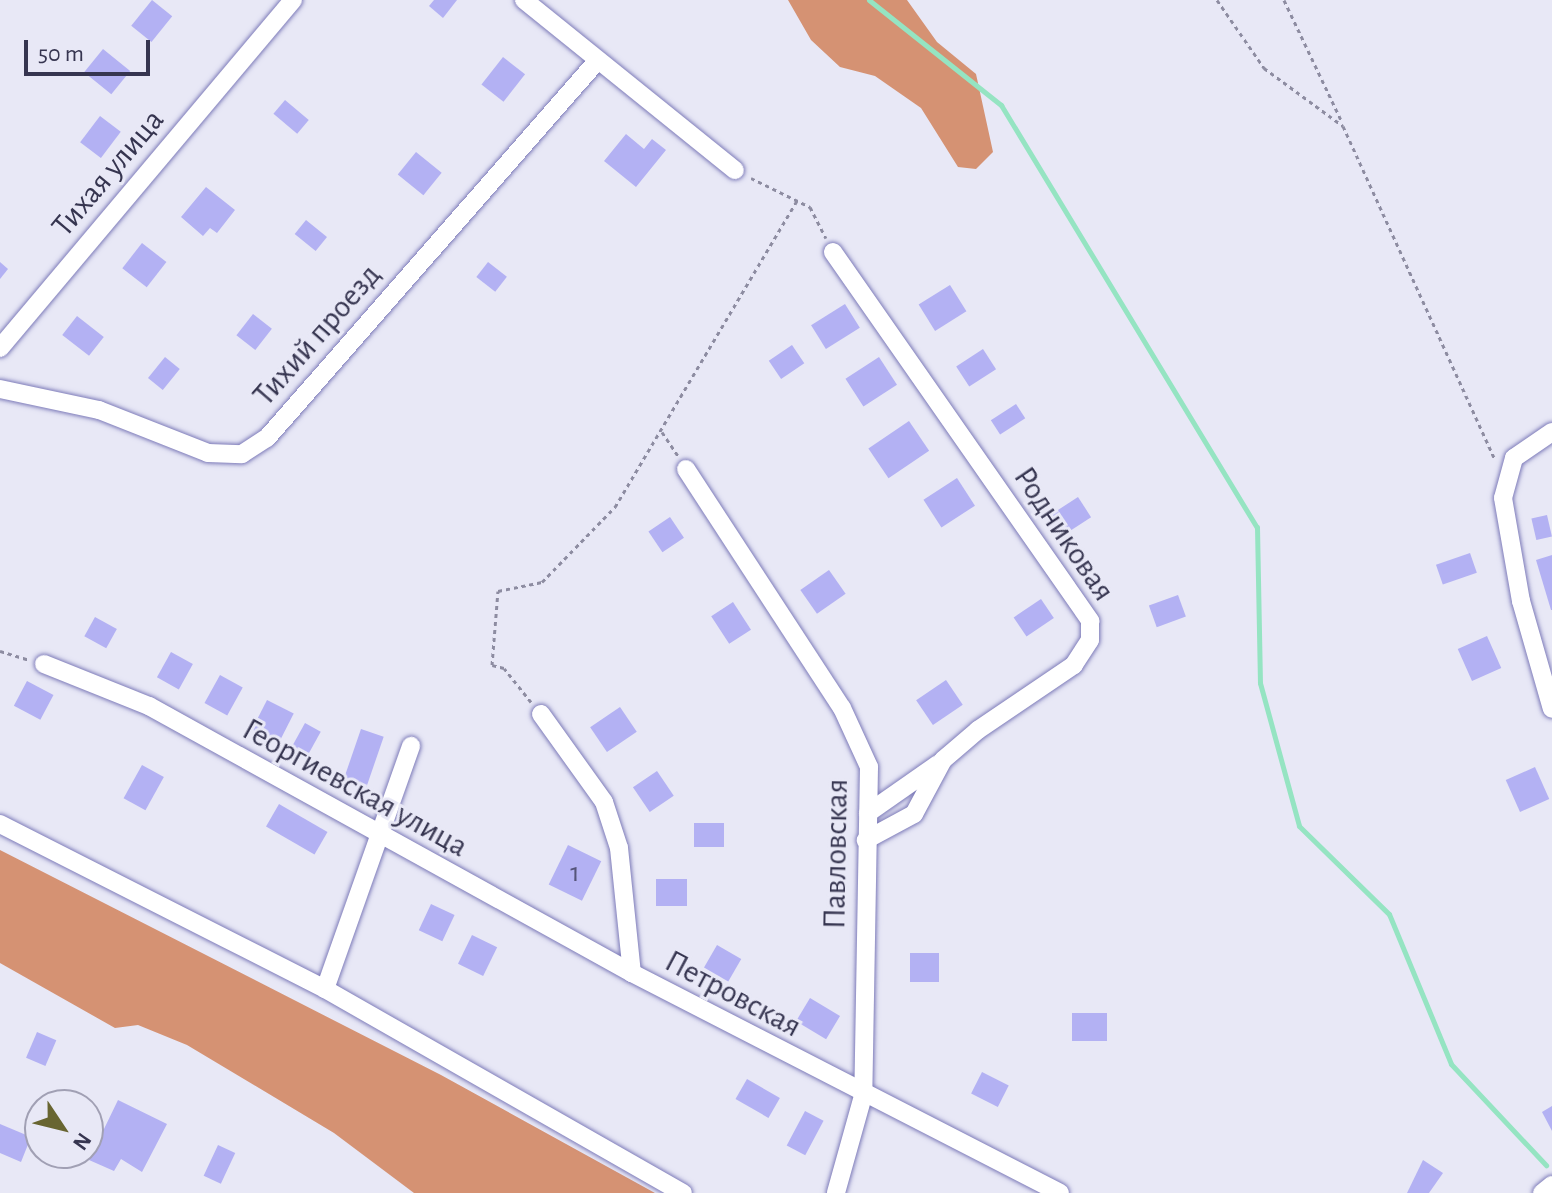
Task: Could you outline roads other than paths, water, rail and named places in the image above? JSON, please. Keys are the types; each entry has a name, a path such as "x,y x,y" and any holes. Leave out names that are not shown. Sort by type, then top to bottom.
{"street":[{"name":"Тихая улица","path":"0,348 293,0"},
{"path":"524,0 735,170"},
{"name":"Тихий проезд","path":"0,389 99,410 208,453 242,454 267,438 598,60"},
{"name":"Родниковая","path":"833,252 1090,621 1090,640 1074,665 943,760 914,814 866,840"},
{"path":"1552,432 1514,458 1503,498 1521,601 1552,709"},
{"name":"Павловская","path":"686,469 864,747 868,813 863,1096 836,1193"},
{"name":"Георгиевская улица","path":"44,664 149,706 378,838 632,973"},
{"name":"Петровская","path":"541,714 604,802 619,848 632,973 863,1096 1060,1193"},
{"path":"325,989 411,746"},
{"path":"868,813 943,760"},
{"path":"0,824 325,989 683,1193"},
{"path":"1542,1193 1552,1185"}],"waterway":[{"path":"869,0 1001,105 1257,527 1260,683 1299,826 1389,914 1451,1064 1546,1165"}]}
